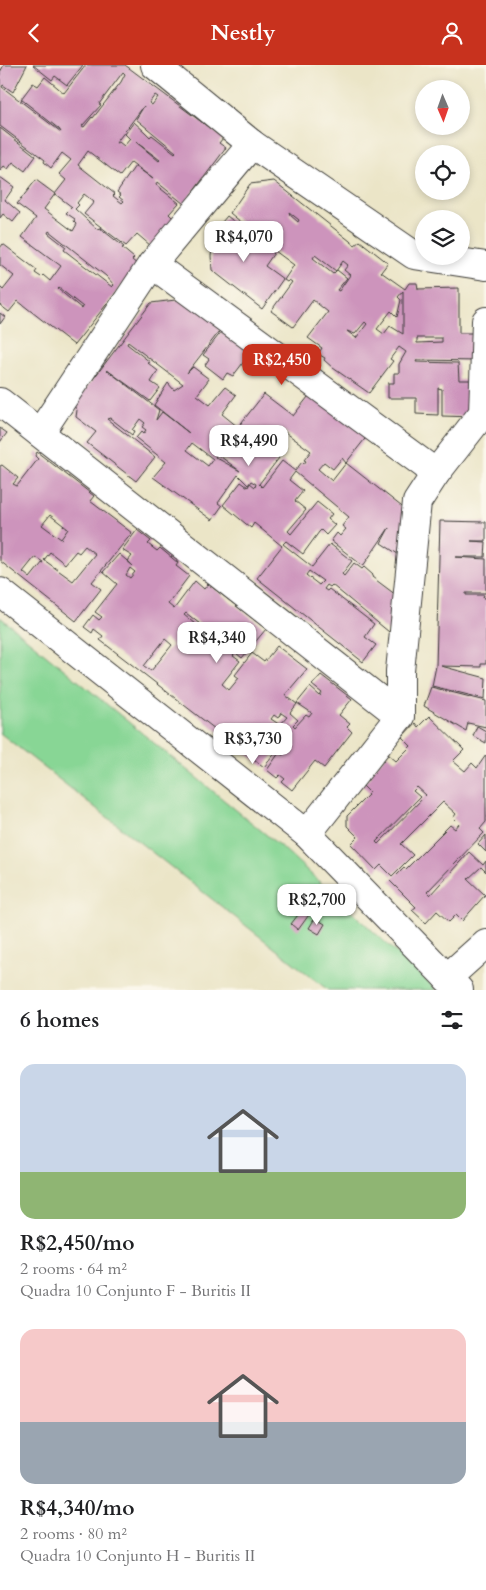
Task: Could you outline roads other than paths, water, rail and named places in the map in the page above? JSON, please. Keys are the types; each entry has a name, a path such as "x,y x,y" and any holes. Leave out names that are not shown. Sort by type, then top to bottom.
{"street":[{"path":"154,65 252,144 414,255 486,266"},
{"path":"40,433 152,265 252,144"},
{"path":"152,265 436,473"},
{"path":"307,834 400,716 400,671 417,502 436,473 483,413 486,321"},
{"path":"0,402 400,716"},
{"path":"0,592 307,834 454,984 486,943"}]}
